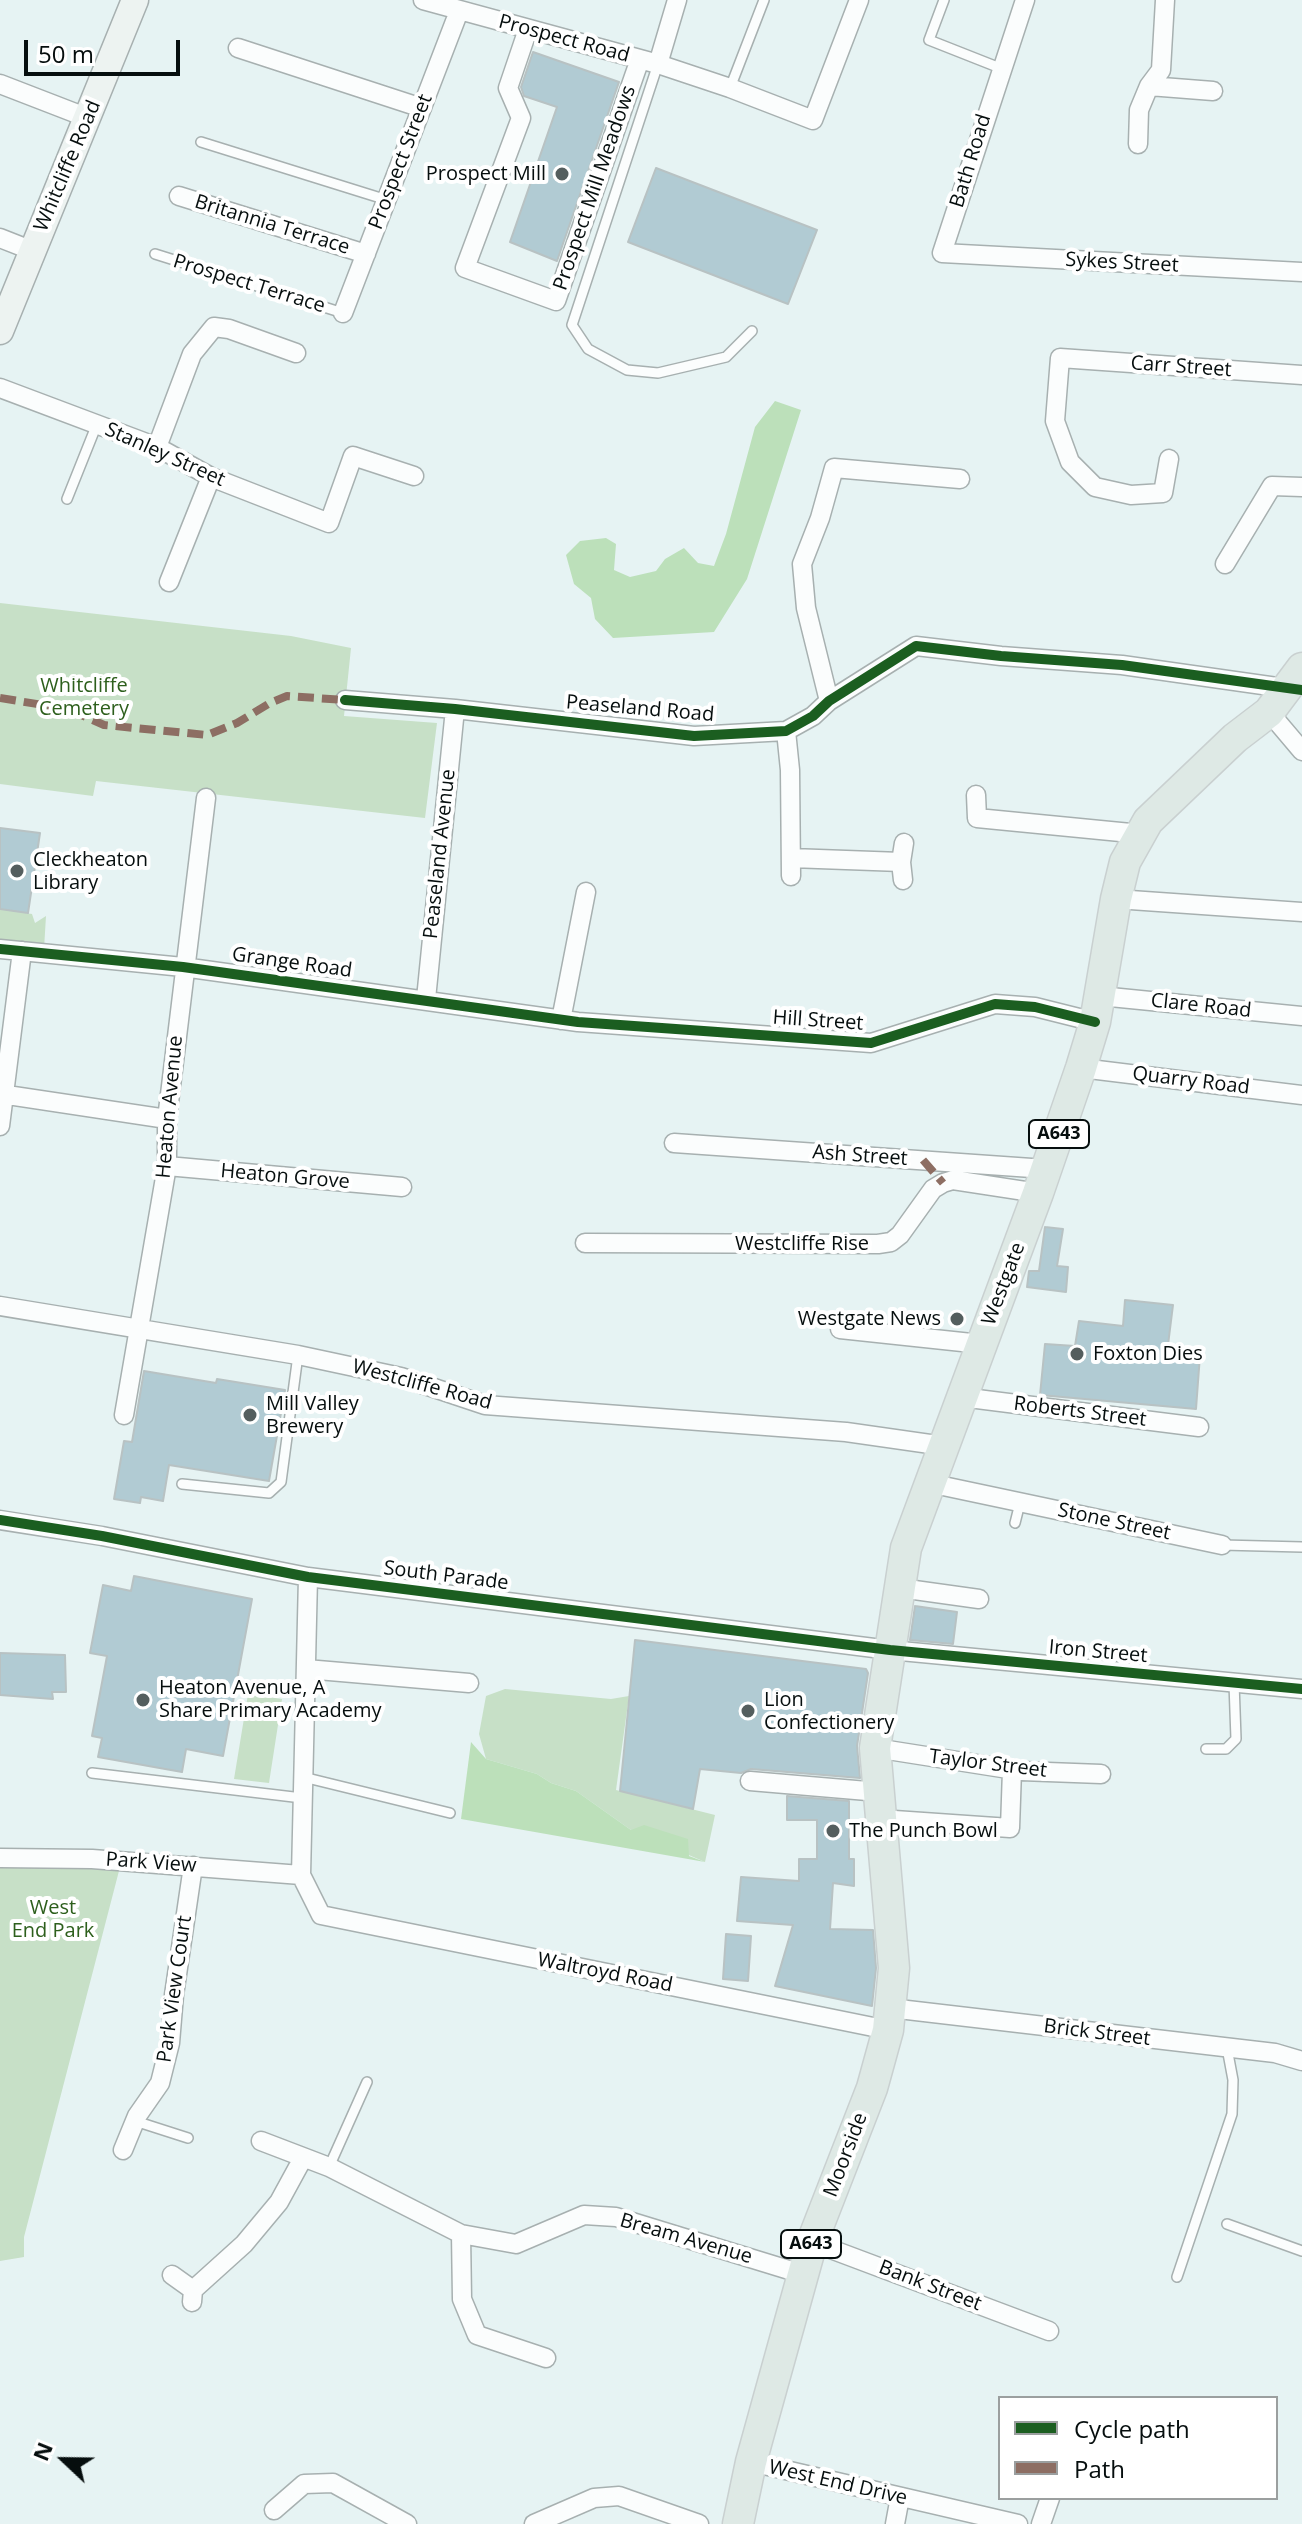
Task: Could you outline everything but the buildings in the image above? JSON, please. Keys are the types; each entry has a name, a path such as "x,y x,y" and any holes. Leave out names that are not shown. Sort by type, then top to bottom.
{"main road":[{"name":"Whitcliffe Road","path":"0,331 135,0"},
{"name":"Westgate","path":"894,1968 875,1748 906,1548 1081,1068 1098,1009 1125,862 1148,821 1235,738 1269,712 1297,682"},
{"name":"Moorside","path":"738,2524 751,2462 802,2274 872,2088 889,2019 894,1968"}],"street":[{"name":"Prospect Road","path":"423,0 649,62 730,88 813,120 859,0"},
{"path":"649,62 677,0"},
{"name":"Bath Road","path":"942,253 1000,68 1025,0"},
{"path":"1138,144 1139,110 1149,86 1161,70 1165,0"},
{"name":"Prospect Street","path":"343,313 459,11"},
{"name":"Prospect Mill Meadows","path":"528,29 508,88 521,118 465,268 556,301 649,62"},
{"path":"238,48 422,108"},
{"path":"0,84 88,118"},
{"path":"1149,86 1213,91"},
{"name":"Britannia Terrace","path":"179,196 366,254"},
{"path":"0,238 33,251"},
{"name":"Sykes Street","path":"942,253 1302,272"},
{"path":"157,447 192,354 214,327 229,329 296,353"},
{"name":"Carr Street","path":"1169,459 1163,493 1131,495 1095,487 1070,462 1055,421 1060,358 1302,375"},
{"name":"Stanley Street","path":"0,388 157,447 211,477 329,523 353,456 414,476"},
{"path":"829,701 806,608 802,564 820,518 834,468 960,479"},
{"path":"169,582 211,477"},
{"path":"1225,564 1272,486 1302,487"},
{"name":"Peaseland Road","path":"345,700 694,736 786,731 916,646 1297,682"},
{"name":"Peaseland Avenue","path":"426,999 455,709"},
{"path":"1269,712 1302,751"},
{"path":"786,731 790,770 791,867 902,871 904,843"},
{"path":"976,795 977,818 1141,834"},
{"name":"Heaton Avenue","path":"124,1415 167,1166 167,1119 183,967 206,798"},
{"path":"570,1021 586,892"},
{"path":"1116,899 1302,912"},
{"name":"Grange Road","path":"0,949 183,967 570,1021"},
{"path":"0,1126 22,951"},
{"name":"Hill Street","path":"570,1021 871,1043 995,1004 1098,1009"},
{"name":"Clare Road","path":"1098,1009 1302,1016"},
{"name":"Quarry Road","path":"1081,1068 1302,1095"},
{"path":"2,1095 167,1119"},
{"name":"Ash Street","path":"674,1143 1042,1181"},
{"name":"Heaton Grove","path":"167,1166 402,1187"},
{"name":"Westcliffe Rise","path":"585,1243 878,1244 891,1242 900,1235 933,1189 943,1183 953,1180 1042,1181"},
{"name":"Westcliffe Road","path":"0,1306 298,1355 401,1377 485,1405 846,1432 944,1446"},
{"path":"840,1329 981,1344"},
{"name":"Roberts Street","path":"961,1397 1199,1427"},
{"name":"Stone Street","path":"929,1483 1222,1545"},
{"name":"South Parade","path":"0,1520 102,1536 308,1577 890,1650"},
{"path":"301,1875 308,1577"},
{"path":"900,1588 979,1599"},
{"name":"Iron Street","path":"890,1650 1302,1689"},
{"path":"306,1669 469,1683"},
{"name":"Taylor Street","path":"875,1748 1012,1770 1101,1774"},
{"path":"750,1781 1010,1828 1012,1770"},
{"name":"Park View","path":"0,1858 92,1859 301,1875"},
{"name":"Park View Court","path":"123,2150 135,2121 160,2083 170,2043 193,1866"},
{"name":"Waltroyd Road","path":"301,1875 321,1915 889,2019"},
{"name":"Brick Street","path":"889,2019 1227,2048 1275,2053 1302,2061"},
{"name":"Bream Avenue","path":"261,2141 329,2167 461,2234 516,2244 584,2215 616,2217 802,2274"},
{"path":"172,2275 193,2296 244,2244 279,2202 303,2158"},
{"path":"461,2234 462,2299 477,2335 546,2358"},
{"name":"Bank Street","path":"812,2242 1049,2331"},
{"name":"West End Drive","path":"751,2462 1018,2524"},
{"path":"274,2510 304,2484 333,2483 407,2524"},
{"path":"534,2524 594,2498 619,2496 699,2524"},
{"path":"895,2524 900,2497"},
{"path":"1041,2524 1049,2500"}],"lane":[{"path":"730,88 764,0"},
{"path":"944,0 929,40 1000,68"},
{"path":"649,62 572,325 588,349 627,370 658,373 726,357 752,331"},
{"path":"201,142 387,200"},
{"name":"Prospect Terrace","path":"155,254 343,313"},
{"path":"67,499 97,424"},
{"path":"182,1484 269,1493 281,1482 298,1355"},
{"path":"1015,1523 1020,1503"},
{"name":"Stone Street","path":"1222,1545 1302,1547"},
{"path":"1206,1749 1226,1749 1236,1739 1234,1683"},
{"path":"92,1773 302,1798"},
{"path":"303,1777 450,1813"},
{"path":"1177,2277 1232,2114 1233,2080 1227,2048"},
{"path":"329,2167 367,2082"},
{"path":"135,2121 188,2138"},
{"path":"1227,2224 1302,2251"}],"green space":[{"path":"775,401 801,410 747,579 714,632 613,638 595,619 591,598 574,584 566,555 580,541 606,538 616,544 614,570 630,577 656,571 665,559 684,548 698,563 714,566 726,534 755,427"},
{"name":"Whitcliffe Cemetery","path":"0,603 291,636 351,648 344,716 437,723 425,818 96,781 93,796 0,784"},
{"path":"0,909 32,914 35,923 46,916 44,949 0,944"},
{"path":"505,1689 611,1699 629,1696 616,1790 715,1815 705,1862 631,1830 576,1791 551,1783 537,1774 486,1759 479,1734 486,1696"},
{"path":"248,1694 282,1699 269,1783 234,1779"},
{"path":"471,1742 486,1759 537,1774 551,1783 576,1791 631,1830 644,1825 688,1839 689,1856 705,1862 461,1819"},
{"name":"West End Park","path":"120,1867 24,2237 24,2257 0,2261 0,1868"}],"marked path":[{"path":"0,698 68,709 104,725 207,735 287,696 345,700"},
{"path":"923,1160 943,1183"}],"cycle path":[{"path":"345,700 694,736 786,731 916,646 1122,665 1302,690"},
{"path":"0,949 183,967 578,1022 871,1043 995,1004 1035,1007 1095,1022"},
{"path":"0,1520 102,1536 308,1577 890,1650 1302,1689"}],"place":[{"name":"Prospect Mill","path":"562,174"},
{"name":"Cleckheaton Library","path":"17,871"},
{"name":"Westgate News","path":"957,1319"},
{"name":"Foxton Dies","path":"1077,1354"},
{"name":"Mill Valley Brewery","path":"250,1415"},
{"name":"Heaton Avenue, A Share Primary Academy","path":"143,1700"},
{"name":"Lion Confectionery","path":"748,1711"},
{"name":"The Punch Bowl","path":"833,1831"}]}
